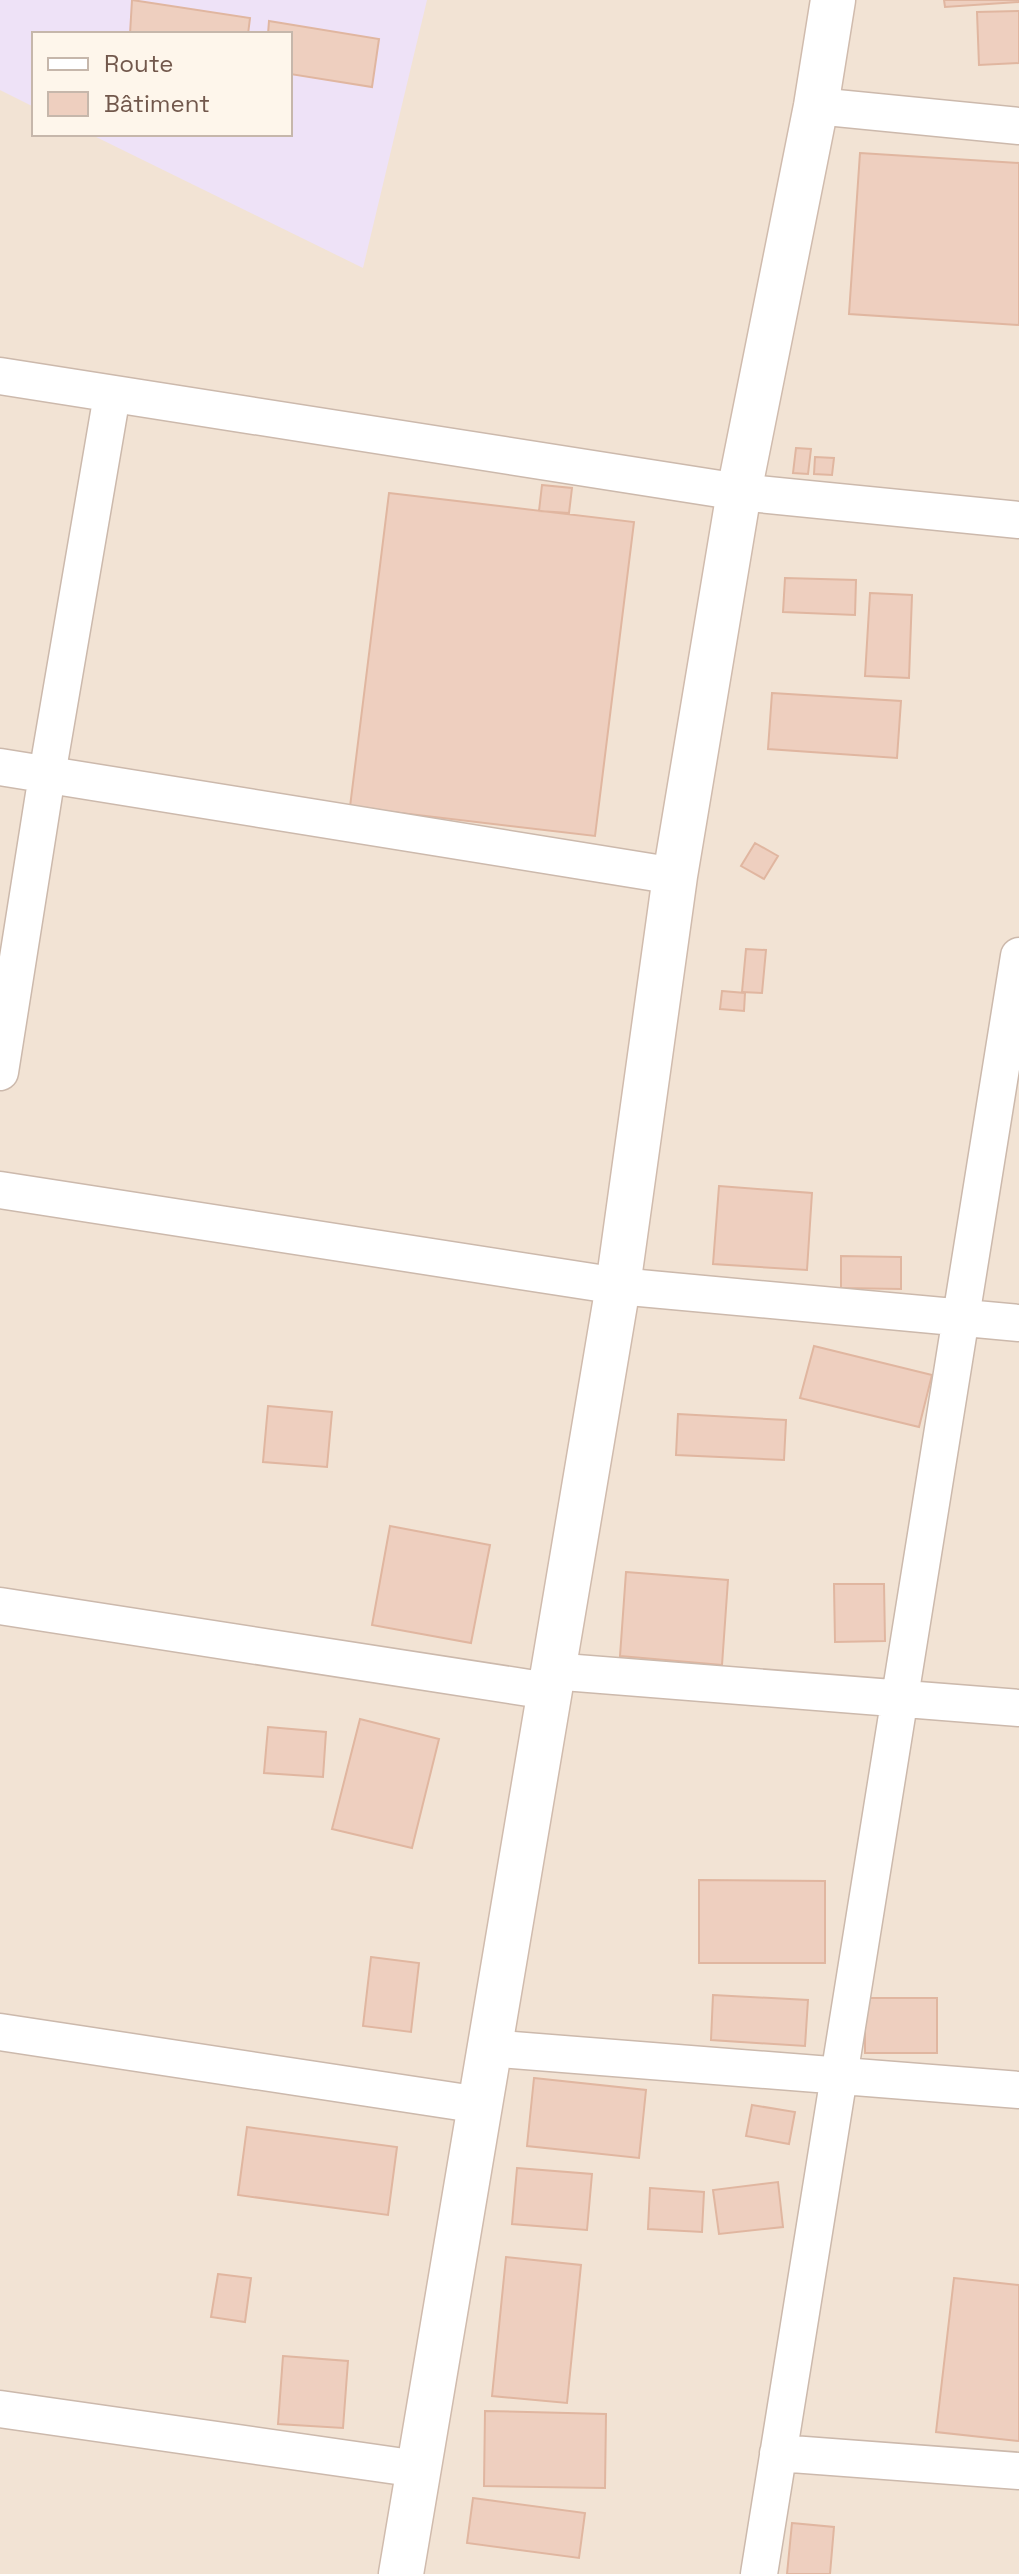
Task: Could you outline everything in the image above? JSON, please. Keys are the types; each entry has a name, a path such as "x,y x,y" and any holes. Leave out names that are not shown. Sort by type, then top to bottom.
{"main road":[{"path":"401,2574 618,1286 675,876 739,492 816,106 833,0"}],"street":[{"path":"816,106 1019,126"},
{"path":"0,376 739,492 1019,520"},
{"path":"0,1072 112,395"},
{"path":"0,767 675,876"},
{"path":"759,2574 1019,956"},
{"path":"0,1190 618,1286 1019,1323"},
{"path":"0,1606 550,1681 1019,1708"},
{"path":"0,2032 480,2105"},
{"path":"488,2048 1019,2090"},
{"path":"0,2409 418,2469"},
{"path":"778,2453 1019,2471"}],"shaded area":[{"path":"0,0 1019,0 1019,2574 0,2574"},
{"path":"0,0 427,0 363,268 94,136 292,136 292,32 32,32 32,106 0,90"}],"building":[{"path":"132,0 250,18 248,32 130,32"},
{"path":"944,0 1019,0 1019,2 945,7"},
{"path":"1019,11 1019,63 979,65 977,12"},
{"path":"269,21 379,39 372,87 292,74 292,32 268,32"},
{"path":"860,153 1019,163 1019,325 849,314"},
{"path":"796,448 811,449 808,474 793,473"},
{"path":"815,457 834,458 832,475 814,474"},
{"path":"542,485 572,488 569,513 539,511"},
{"path":"389,493 634,522 595,836 350,807"},
{"path":"785,578 856,580 855,615 783,612"},
{"path":"870,593 912,595 909,678 865,676"},
{"path":"772,693 901,701 897,758 768,749"},
{"path":"755,843 778,856 764,879 741,866"},
{"path":"746,949 766,950 762,993 742,992"},
{"path":"722,991 745,993 744,1011 720,1009"},
{"path":"719,1186 812,1193 807,1270 713,1264"},
{"path":"841,1256 901,1257 901,1289 841,1288"},
{"path":"814,1346 932,1375 919,1427 800,1398"},
{"path":"268,1406 332,1412 327,1467 263,1462"},
{"path":"678,1414 786,1420 784,1460 676,1455"},
{"path":"390,1526 490,1545 471,1643 372,1625"},
{"path":"626,1572 728,1580 722,1665 620,1656"},
{"path":"834,1584 884,1584 885,1641 835,1642"},
{"path":"360,1719 439,1739 412,1848 332,1829"},
{"path":"268,1727 326,1732 323,1777 264,1773"},
{"path":"699,1880 825,1881 825,1963 699,1963"},
{"path":"371,1957 419,1963 411,2032 363,2026"},
{"path":"713,1995 808,2000 805,2046 711,2040"},
{"path":"865,1998 937,1998 937,2053 865,2053"},
{"path":"534,2078 646,2090 639,2158 527,2146"},
{"path":"752,2105 795,2112 789,2144 746,2136"},
{"path":"247,2127 397,2147 388,2215 238,2195"},
{"path":"517,2168 592,2174 587,2230 512,2224"},
{"path":"778,2182 783,2227 719,2234 713,2190"},
{"path":"650,2188 704,2192 702,2232 648,2229"},
{"path":"506,2257 581,2265 567,2403 492,2396"},
{"path":"218,2274 251,2278 245,2322 211,2317"},
{"path":"954,2278 1019,2285 1019,2441 936,2432"},
{"path":"283,2356 348,2361 343,2428 278,2424"},
{"path":"485,2411 606,2414 605,2488 484,2486"},
{"path":"473,2498 585,2513 579,2558 467,2543"},
{"path":"792,2523 834,2527 830,2574 787,2574"}]}
